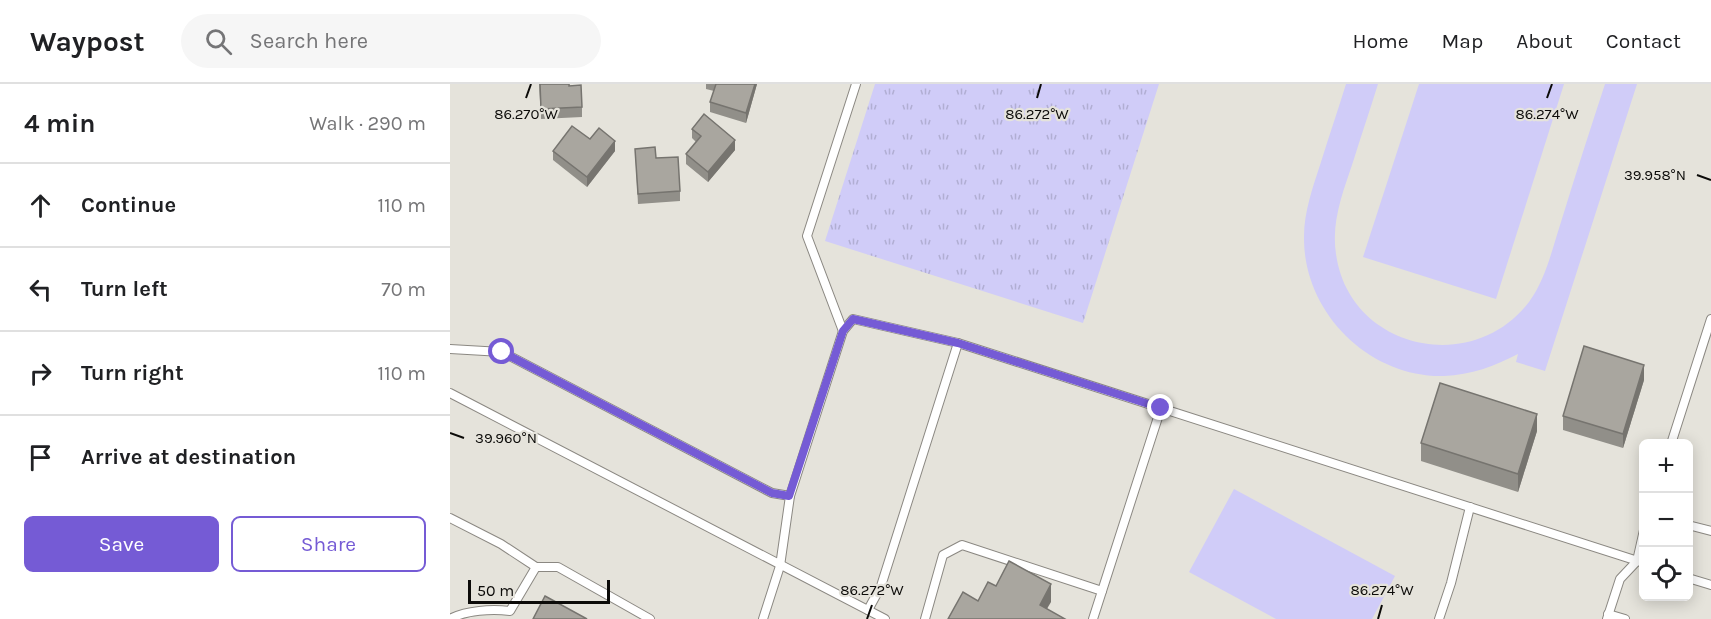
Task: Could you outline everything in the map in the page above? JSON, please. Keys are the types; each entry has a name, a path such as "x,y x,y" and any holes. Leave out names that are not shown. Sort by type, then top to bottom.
{"lane":[{"path":"843,331 807,236 856,84"},
{"path":"763,619 780,566 789,496 843,331 853,319 958,343 1639,562"},
{"path":"1673,439 1711,319"},
{"path":"868,610 881,586 958,343"},
{"path":"450,349 502,352 772,493 789,496"},
{"path":"450,393 885,619"},
{"path":"1093,619 1161,408"},
{"path":"1438,619 1451,583 1470,507"},
{"path":"450,518 501,544 536,567 558,567 650,619"},
{"path":"1693,526 1711,531"},
{"path":"925,619 943,555 962,545 1102,591"},
{"path":"1625,619 1607,616 1620,579 1639,563"},
{"path":"450,619 457,615 477,612 510,611 536,567"},
{"path":"1693,579 1711,585"}],"green space":[{"path":"875,84 1159,84 1083,323 825,241"},
{"path":"1346,84 1378,84 1342,196 1335,230 1336,254 1346,286 1364,312 1388,331 1416,342 1446,345 1477,340 1505,325 1529,302 1548,264 1605,84 1637,84 1545,371 1516,362 1518,354 1492,366 1464,374 1444,376 1416,374 1390,366 1366,353 1345,335 1328,314 1315,291 1307,265 1304,227 1312,190"},
{"path":"1419,84 1564,84 1496,299 1363,257"},
{"path":"1234,489 1395,576 1372,619 1276,619 1189,572"}],"building":[{"path":"540,84 581,85 582,107 541,109"},
{"path":"716,84 755,84 746,113 710,102"},
{"path":"704,114 735,140 708,172 686,154 701,136 692,129"},
{"path":"572,126 590,139 599,128 615,141 587,177 553,151"},
{"path":"655,147 656,158 678,157 680,191 638,194 635,149"},
{"path":"1584,346 1644,365 1623,434 1563,416"},
{"path":"1440,383 1537,414 1518,474 1421,443"},
{"path":"1009,561 1051,584 1040,605 1065,619 948,619 963,592 978,601 988,582 996,586"},
{"path":"545,596 587,619 533,619"}],"route":[{"path":"502,352 772,493 789,496 843,331 853,319 958,343 1161,408"}]}
